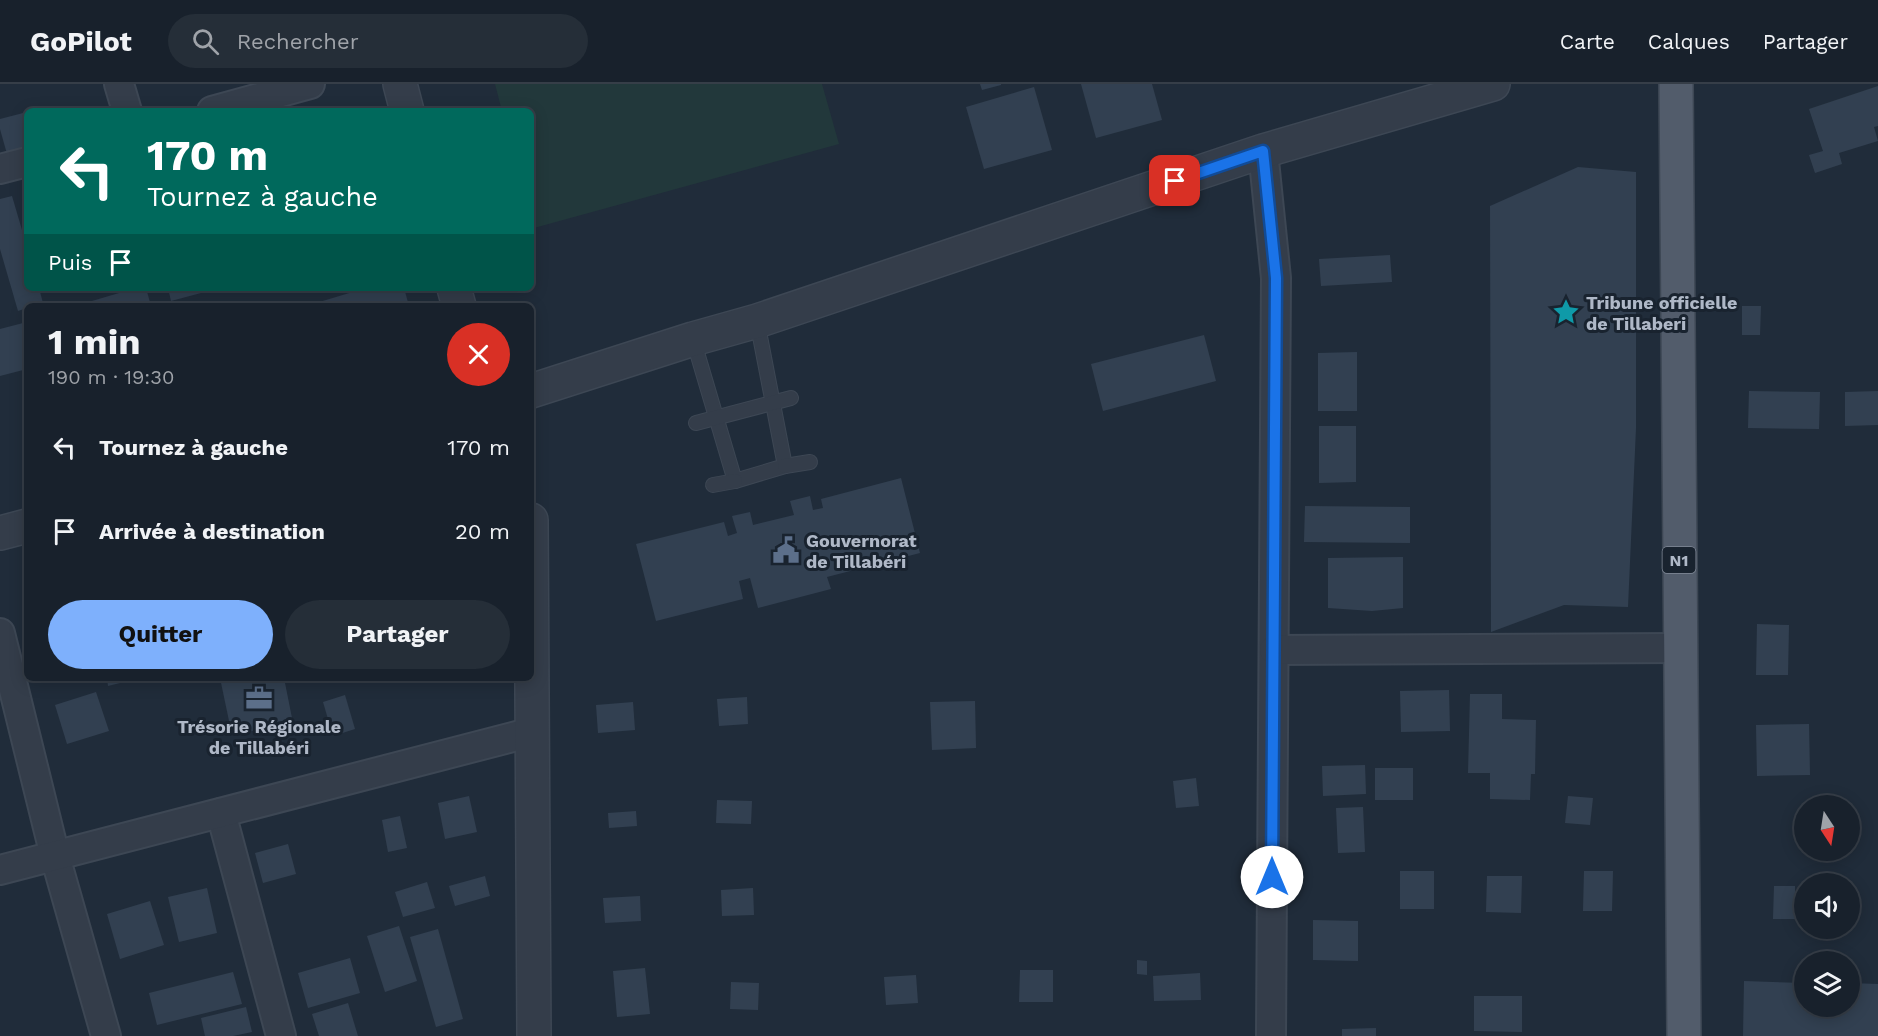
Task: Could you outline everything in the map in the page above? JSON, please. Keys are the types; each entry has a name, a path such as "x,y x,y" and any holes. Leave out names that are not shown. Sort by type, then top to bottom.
{"main road":[{"name":"N1","path":"1676,84 1684,1036"}],"street":[{"path":"119,84 126,108"},
{"path":"223,108 310,84"},
{"path":"400,84 406,108"},
{"path":"534,391 693,339 757,321 1263,151 1493,84"},
{"path":"1263,151 1276,278 1271,1036"},
{"path":"0,169 24,163"},
{"path":"0,533 24,527"},
{"path":"0,633 56,856 106,1036"},
{"path":"1274,650 1679,648"},
{"path":"532,681 534,1036"},
{"path":"0,870 532,732"},
{"path":"221,813 281,1036"}],"lane":[{"path":"757,321 785,466"},
{"path":"693,339 735,481"},
{"path":"696,423 791,398"},
{"path":"712,485 735,481 785,466 810,462"}],"green space":[{"path":"495,84 822,84 839,144 534,228 534,108 501,108"}],"building":[{"path":"980,84 1001,84 1001,85 982,90"},
{"path":"1081,84 1152,84 1162,120 1096,138"},
{"path":"1878,86 1878,126 1874,127 1878,141 1839,153 1842,164 1815,173 1809,155 1823,151 1809,109"},
{"path":"1034,87 1052,150 984,169 966,107"},
{"path":"24,113 24,149 7,154 0,129 0,119"},
{"path":"1578,167 1636,172 1636,428 1628,607 1564,605 1491,632 1490,206"},
{"path":"12,196 24,237 24,291 40,291 43,303 24,303 24,309 18,311 0,249 0,199"},
{"path":"1390,255 1392,282 1321,286 1319,259"},
{"path":"126,291 147,291 150,303 85,303"},
{"path":"169,291 208,291 171,301"},
{"path":"356,291 405,291 408,303 316,303"},
{"path":"1742,306 1761,306 1760,335 1742,335"},
{"path":"23,323 24,370 0,376 0,329"},
{"path":"1204,335 1216,381 1103,411 1091,364"},
{"path":"1357,352 1357,411 1318,411 1318,353"},
{"path":"1749,391 1820,392 1819,429 1748,428"},
{"path":"1878,391 1878,425 1845,426 1845,392"},
{"path":"1319,426 1356,426 1356,482 1319,483"},
{"path":"901,478 920,553 827,577 831,589 758,608 750,578 739,581 743,599 656,621 636,544 724,522 728,536 737,533 732,516 750,512 753,525 794,515 790,501 810,496 813,510 823,508 821,499"},
{"path":"1305,506 1410,507 1410,543 1304,542"},
{"path":"1403,557 1403,608 1372,611 1328,608 1328,558"},
{"path":"1757,624 1789,625 1788,675 1756,675"},
{"path":"107,681 128,681 108,686"},
{"path":"221,681 285,681 293,723 232,735"},
{"path":"1449,690 1450,731 1401,732 1400,691"},
{"path":"96,692 109,731 67,744 55,705"},
{"path":"1470,694 1502,694 1502,719 1536,720 1535,774 1531,774 1530,800 1490,799 1490,773 1468,773"},
{"path":"345,695 355,729 333,736 323,702"},
{"path":"747,697 748,724 719,726 717,699"},
{"path":"975,701 976,748 932,750 930,702"},
{"path":"633,702 635,730 598,733 596,705"},
{"path":"1809,724 1810,775 1757,776 1756,725"},
{"path":"1365,765 1366,794 1323,796 1322,766"},
{"path":"1375,768 1413,768 1413,800 1375,800"},
{"path":"1196,778 1199,806 1176,808 1173,781"},
{"path":"469,796 477,832 445,839 438,803"},
{"path":"1568,796 1593,798 1590,825 1565,823"},
{"path":"717,800 752,801 751,824 716,823"},
{"path":"1363,807 1365,852 1338,853 1336,808"},
{"path":"636,811 637,826 609,828 608,813"},
{"path":"400,816 407,848 388,852 382,820"},
{"path":"288,844 296,874 263,883 255,853"},
{"path":"1400,871 1434,871 1434,909 1400,909"},
{"path":"1584,871 1613,871 1612,911 1583,911"},
{"path":"485,876 490,896 455,906 449,886"},
{"path":"1487,876 1522,876 1521,913 1486,912"},
{"path":"427,882 435,908 403,917 395,892"},
{"path":"1774,886 1794,886 1794,919 1773,919"},
{"path":"207,888 217,933 179,942 168,897"},
{"path":"753,888 754,915 722,916 721,890"},
{"path":"640,896 641,921 605,923 603,898"},
{"path":"150,901 164,945 120,959 107,914"},
{"path":"1313,920 1358,921 1358,961 1313,960"},
{"path":"399,926 417,981 385,992 367,936"},
{"path":"438,929 463,1019 436,1027 410,937"},
{"path":"350,958 360,993 308,1008 298,973"},
{"path":"1137,960 1147,961 1147,975 1137,974"},
{"path":"645,968 650,1014 617,1017 613,971"},
{"path":"1020,970 1053,970 1053,1002 1019,1002"},
{"path":"233,972 242,1004 157,1025 149,993"},
{"path":"1200,973 1201,1000 1154,1001 1153,976"},
{"path":"916,975 918,1003 886,1005 884,977"},
{"path":"1744,981 1794,983 1794,1017 1860,1017 1860,983 1878,984 1878,1036 1743,1036"},
{"path":"731,982 759,983 758,1010 730,1009"},
{"path":"1474,996 1522,996 1522,1032 1474,1031"},
{"path":"348,1003 358,1036 319,1036 312,1014"},
{"path":"246,1007 252,1032 233,1036 205,1036 201,1018"},
{"path":"1376,1028 1376,1036 1342,1036 1342,1029"}],"place":[{"name":"Tribune officielle de Tillaberi","path":"1566,312"},
{"name":"Gouvernorat de Tillabéri","path":"786,550"},
{"name":"Trésorie Régionale de Tillabéri","path":"259,698"}],"route":[{"path":"1175,181 1263,151 1276,278 1272,877"}]}
